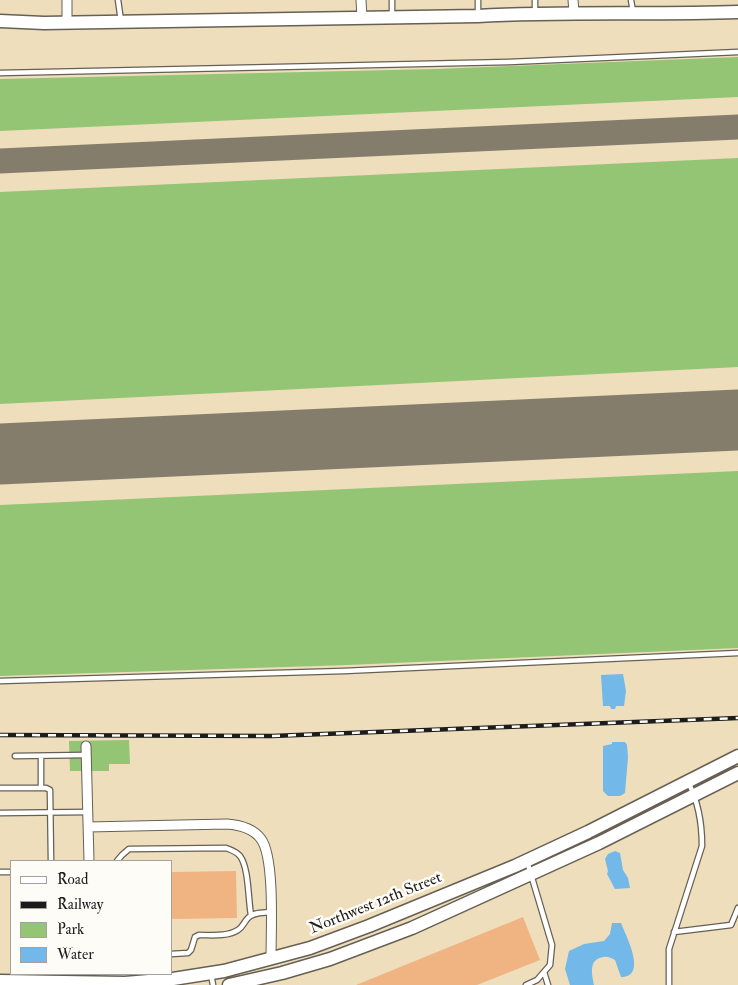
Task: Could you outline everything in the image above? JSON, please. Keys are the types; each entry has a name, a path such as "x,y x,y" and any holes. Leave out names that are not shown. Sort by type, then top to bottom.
{"main road":[{"path":"0,21 67,23 478,16 535,6 574,6 633,14 737,8"},
{"name":"Northwest 12th Street","path":"0,981 92,978 148,982 212,979 271,958 310,948 361,929 527,860 738,756"},
{"name":"Northwest 12th Street","path":"229,985 282,973 330,959 412,928 599,843 738,773"}],"street":[{"path":"67,0 67,23"},
{"path":"361,0 362,18"},
{"path":"86,750 89,860"},
{"path":"88,827 227,824 242,826 260,838 270,863 271,958"}],"lane":[{"path":"118,0 120,3 121,22"},
{"path":"392,0 392,18"},
{"path":"478,0 478,16"},
{"path":"631,0 633,14"},
{"path":"0,73 508,62 738,52"},
{"path":"0,681 305,672 738,653"},
{"path":"15,756 41,756 86,750"},
{"path":"41,756 41,788"},
{"path":"669,985 669,949 702,846 702,831 695,794 688,781"},
{"path":"0,788 41,788 50,790 51,860"},
{"path":"0,813 88,812"},
{"path":"118,860 129,850 226,848 240,856 246,872 251,915"},
{"path":"526,985 537,980 550,965 552,945 527,860"},
{"path":"674,932 731,925 738,908"},
{"path":"172,954 188,953 191,950 195,937 199,935 235,932 241,929 251,915 271,912"},
{"path":"544,972 548,985"}],"green space":[{"path":"738,57 738,97 0,131 0,79 435,69"},
{"path":"738,158 738,367 0,404 0,192"},
{"path":"738,471 738,648 348,665 0,676 0,505"},
{"path":"129,740 130,764 109,764 109,771 70,771 69,741"}],"water":[{"path":"623,674 626,691 624,706 616,706 615,709 611,709 610,706 603,706 601,675"},
{"path":"612,742 625,742 627,745 625,793 620,796 608,796 603,791 603,746 612,744"},
{"path":"615,851 620,853 623,870 628,878 630,888 615,889 607,874 605,859 608,854"},
{"path":"612,923 621,923 633,955 633,970 629,975 621,977 615,960 603,957 593,964 594,985 570,985 565,969 569,951 584,944 604,941 610,934"}],"building":[{"path":"236,871 237,918 172,919 172,872"},
{"path":"523,917 540,960 477,985 356,985"}],"taxiway":[{"path":"0,161 738,127"}],"runway":[{"path":"0,454 738,420"}],"railway":[{"path":"0,735 272,736 738,718"}]}
